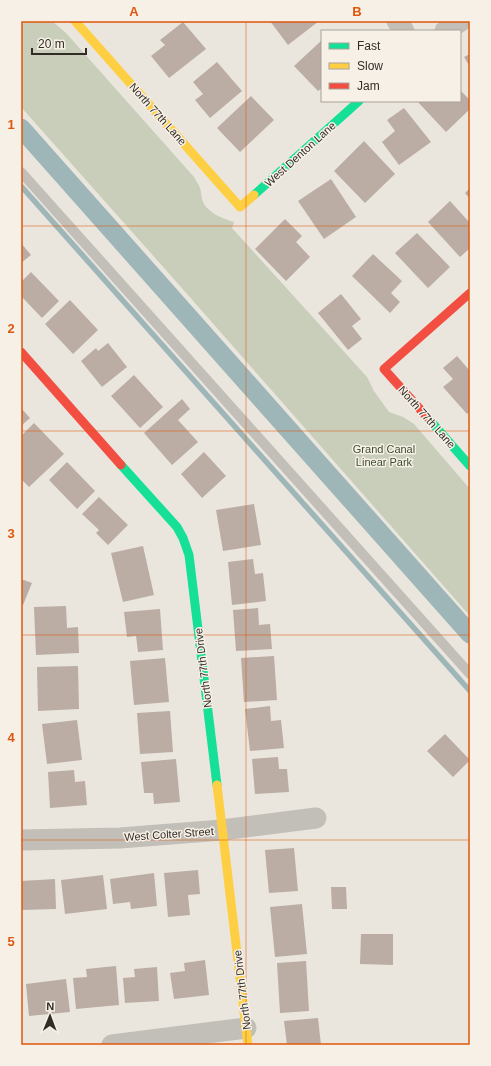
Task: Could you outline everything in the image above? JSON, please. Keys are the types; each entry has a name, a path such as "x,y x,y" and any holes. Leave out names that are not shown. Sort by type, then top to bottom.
{"street":[{"name":"North 77th Lane","path":"75,21 240,207"},
{"path":"397,21 403,30"},
{"path":"447,30 461,21"},
{"name":"West Denton Lane","path":"240,207 358,102"},
{"name":"North 77th Lane","path":"470,294 384,369 470,466"},
{"name":"North 77th Drive","path":"21,352 177,527 184,538 189,555 247,1036"},
{"name":"West Colter Street","path":"21,840 120,838 222,830 316,818"},
{"path":"112,1045 247,1036"}],"lane":[{"path":"21,172 470,674"}],"green space":[{"name":"Grand Canal Linear Park","path":"21,21 52,21 66,33 194,177 200,187 202,200 207,208 218,216 234,222 232,228 367,377 374,391 389,412 403,417 414,424 470,489 470,616 21,107"}],"building":[{"path":"270,21 319,21 288,45"},
{"path":"183,22 206,49 169,78 151,56 165,45 160,40"},
{"path":"321,41 321,89 318,91 294,66"},
{"path":"470,54 470,67 464,57"},
{"path":"217,62 242,91 210,118 195,100 203,94 193,82"},
{"path":"461,91 470,100 470,109 446,132 418,102 461,102"},
{"path":"251,96 274,120 240,152 217,128"},
{"path":"404,108 431,142 399,165 382,142 395,131 387,120"},
{"path":"364,141 395,174 365,203 334,171"},
{"path":"331,179 356,217 324,239 298,201"},
{"path":"470,188 470,199 465,193"},
{"path":"450,201 470,223 470,248 460,257 428,222"},
{"path":"285,219 302,236 296,242 310,257 286,281 255,249"},
{"path":"417,233 450,267 428,288 395,253"},
{"path":"21,243 31,255 21,263"},
{"path":"373,254 402,281 391,293 400,302 390,313 352,276"},
{"path":"31,272 59,301 42,318 21,296 21,282"},
{"path":"341,294 361,319 352,326 362,339 348,350 318,313"},
{"path":"70,300 98,330 73,354 45,324"},
{"path":"108,343 127,367 102,387 81,361 96,348 98,351"},
{"path":"457,356 470,371 470,411 467,414 443,387 453,379 443,368"},
{"path":"134,375 163,407 140,428 111,396"},
{"path":"182,399 190,409 178,420 198,442 172,465 144,433"},
{"path":"21,408 30,418 21,426"},
{"path":"34,423 64,454 29,487 21,479 21,436"},
{"path":"204,452 226,476 202,498 181,474"},
{"path":"67,462 95,491 77,509 49,480"},
{"path":"99,497 128,525 108,545 96,533 99,530 82,514"},
{"path":"254,504 261,545 223,551 216,510"},
{"path":"143,546 154,595 123,602 111,553"},
{"path":"253,559 255,574 263,573 266,601 232,605 228,562"},
{"path":"21,579 32,583 23,605 21,604"},
{"path":"66,606 67,628 78,627 79,653 36,655 34,607"},
{"path":"258,608 259,625 270,624 272,649 236,651 233,610"},
{"path":"160,609 163,650 138,652 136,636 127,637 124,612"},
{"path":"274,656 277,700 244,702 241,658"},
{"path":"165,658 169,702 134,705 130,661"},
{"path":"78,666 79,709 38,711 37,667"},
{"path":"270,706 271,721 281,720 284,748 250,751 245,709"},
{"path":"170,711 173,752 140,754 137,713"},
{"path":"77,720 82,760 47,764 42,724"},
{"path":"445,734 470,760 453,777 427,751"},
{"path":"278,757 279,769 287,769 289,792 255,794 252,759"},
{"path":"176,759 180,802 154,804 153,793 144,793 141,762"},
{"path":"74,770 75,782 85,781 87,805 50,808 48,772"},
{"path":"294,848 298,891 269,893 265,850"},
{"path":"198,870 200,894 188,895 190,915 168,917 164,873"},
{"path":"154,873 157,906 131,909 130,902 113,904 110,879"},
{"path":"103,875 107,909 65,914 61,880"},
{"path":"55,879 56,909 21,910 21,881"},
{"path":"331,887 346,887 347,909 332,909"},
{"path":"302,904 307,954 275,957 270,907"},
{"path":"361,934 393,934 393,965 360,964"},
{"path":"205,960 209,995 174,999 170,973 185,971 184,963"},
{"path":"306,961 309,1011 280,1013 277,963"},
{"path":"116,966 119,1005 76,1009 73,978 87,977 86,969"},
{"path":"157,967 159,1001 125,1003 123,978 135,977 134,969"},
{"path":"66,979 70,1012 29,1016 26,984"},
{"path":"318,1018 321,1045 287,1045 284,1021"}],"waterway":[{"path":"21,128 470,634"},
{"path":"21,186 470,691"}],"traffic: fast":[{"path":"254,195 358,102"},
{"path":"427,417 470,466"},
{"path":"121,465 177,527 189,555 217,785"}],"traffic: slow":[{"path":"75,21 240,207 254,195"},
{"path":"217,785 248,1045"}],"traffic: jam":[{"path":"427,417 384,369 470,293"},
{"path":"21,352 121,465"}]}
